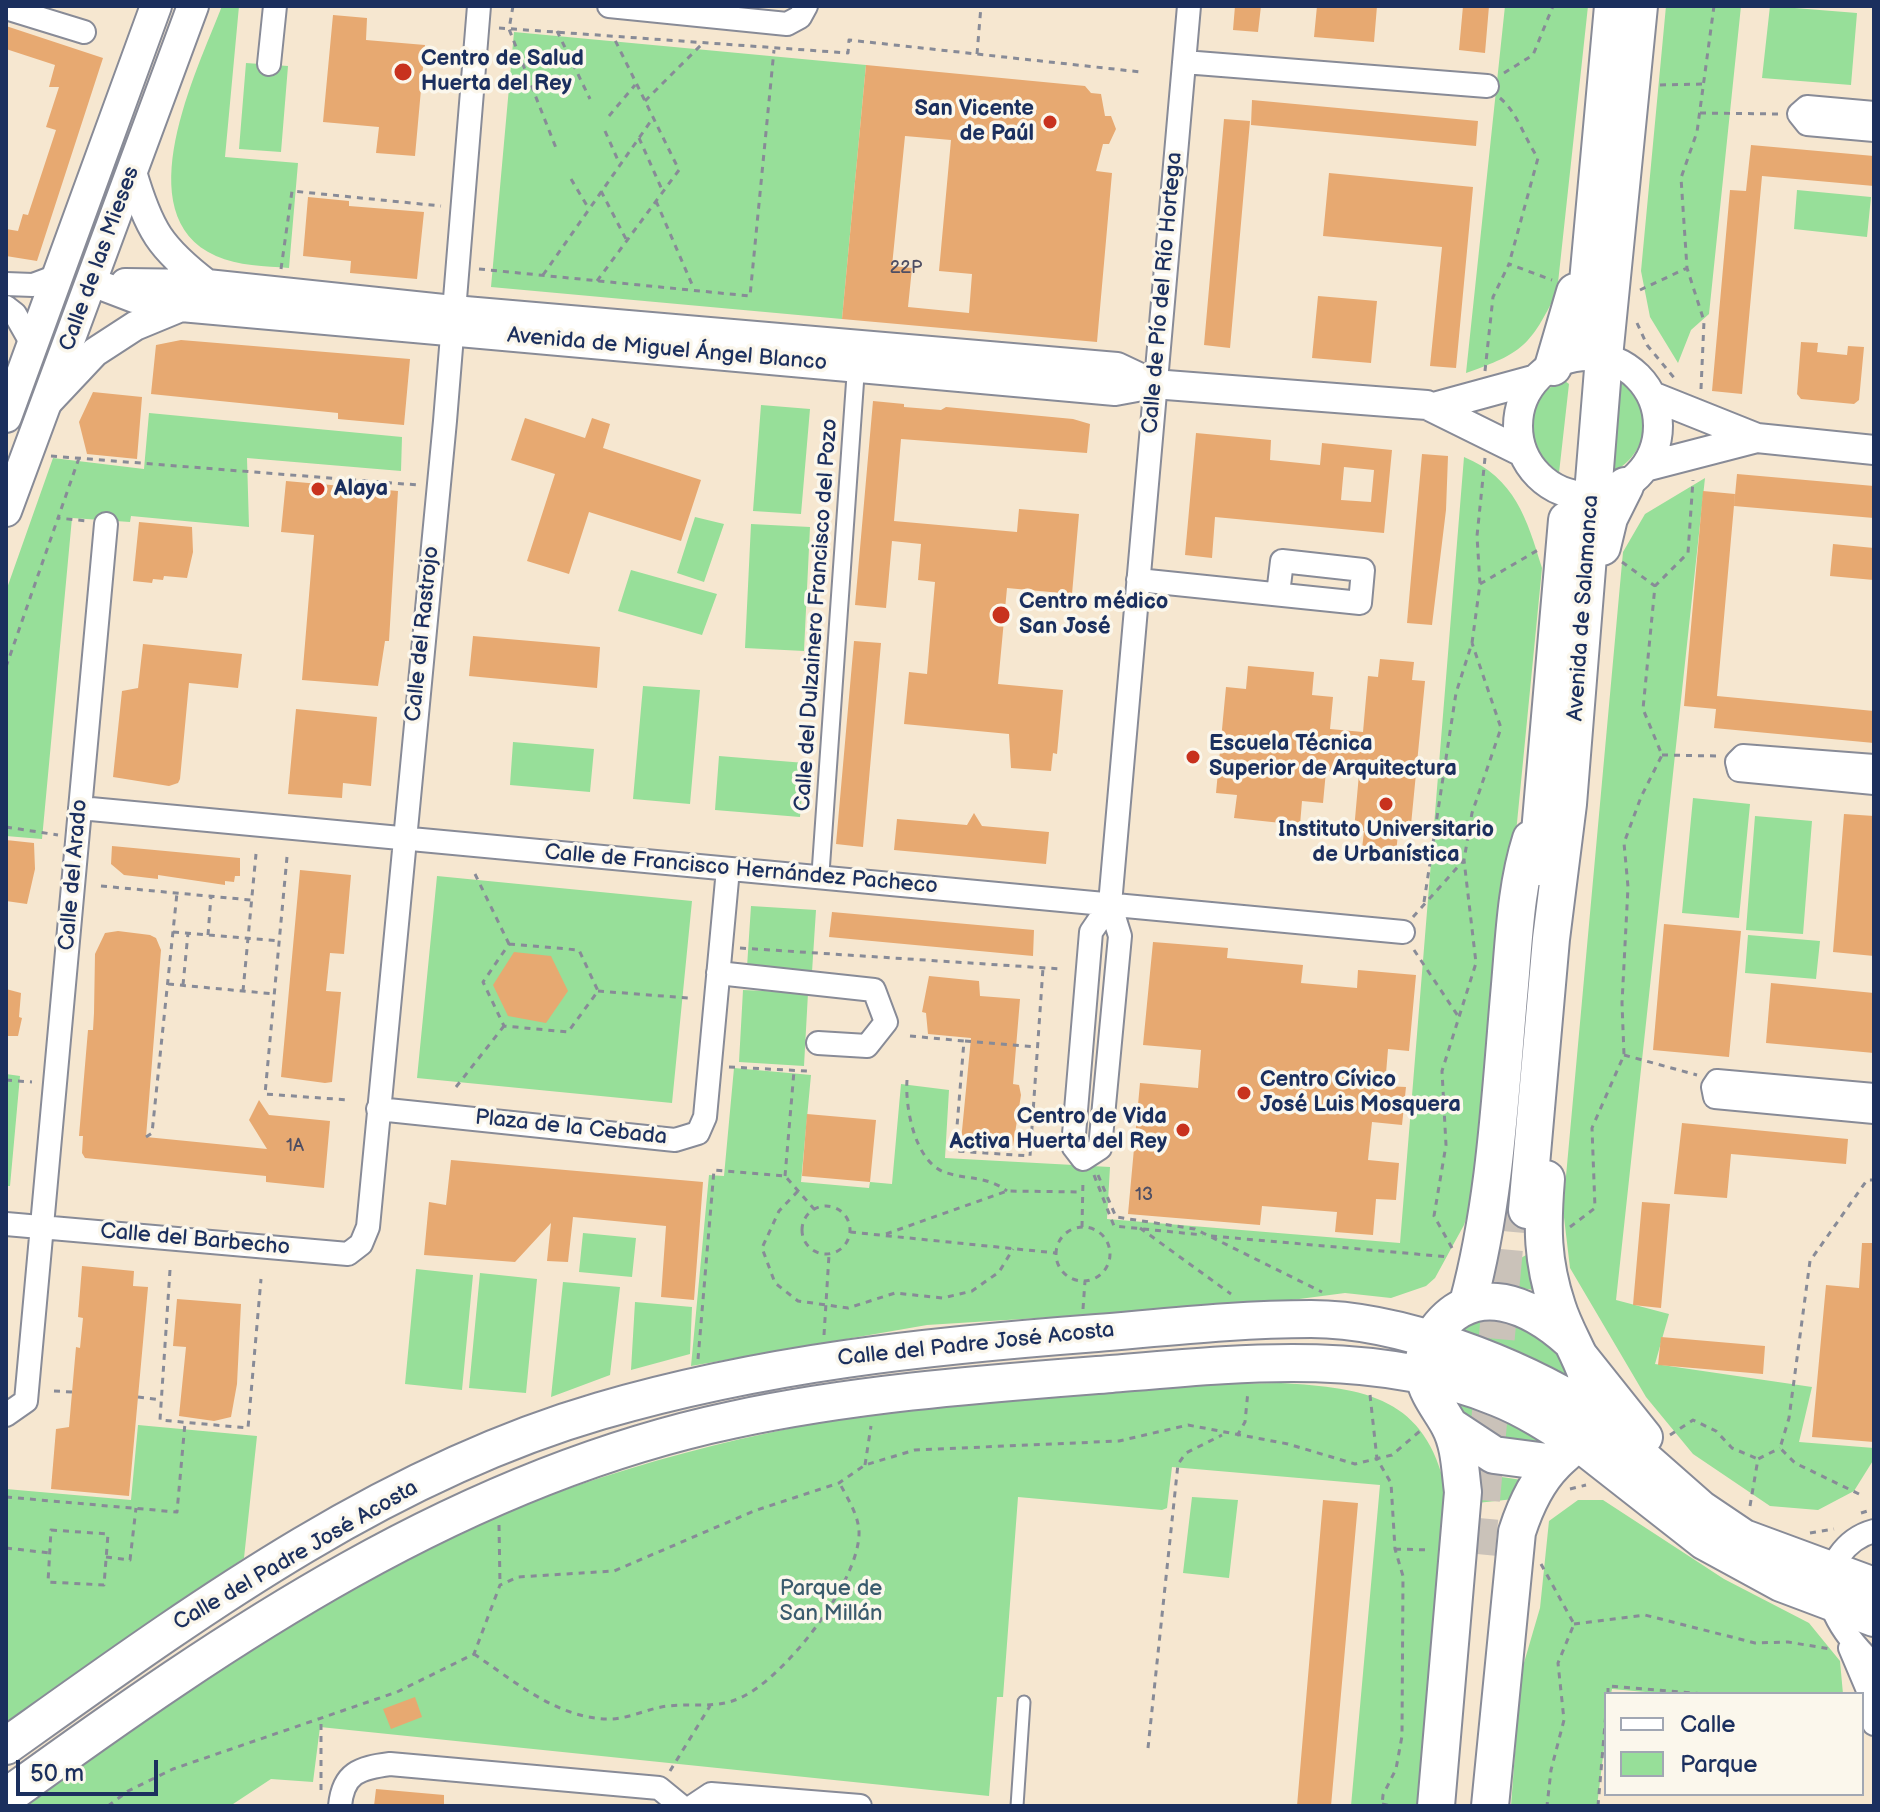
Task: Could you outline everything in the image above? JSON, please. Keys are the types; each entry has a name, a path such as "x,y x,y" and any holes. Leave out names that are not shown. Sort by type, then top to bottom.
{"highway":[{"name":"Avenida de Salamanca","path":"1555,804 1608,486 1568,365 1590,253 1613,6"},
{"name":"Avenida de Salamanca","path":"1568,365 1639,6"},
{"name":"Avenida de Salamanca","path":"1518,1207 1555,804 1588,577 1608,486"},
{"path":"1468,1303 1482,1248 1493,1175 1524,861 1555,804"},
{"path":"1490,1806 1517,1532 1524,1508 1575,1440 1589,1378 1543,1259 1573,845 1555,804"},
{"path":"1436,1806 1463,1492 1457,1445 1438,1426 1424,1377 1429,1340 1446,1317 1468,1303 1508,1303 1532,1312 1576,1349"},
{"name":"Calle del Padre José Acosta","path":"6,1746 229,1589 400,1492 528,1436 597,1412 722,1379 922,1346 1314,1319 1374,1327 1429,1340 1537,1381 1575,1440"},
{"name":"Calle del Padre José Acosta","path":"6,1797 231,1640 338,1575 477,1504 553,1472 728,1420 822,1402 935,1388 1213,1365 1296,1362 1424,1377 1500,1399 1575,1440"},
{"path":"1438,1426 1494,1455 1575,1440"},
{"path":"1452,1806 1472,1554"},
{"path":"1471,1806 1472,1554"}],"main road":[{"name":"Calle de las Mieses","path":"6,417 156,6"},
{"path":"32,344 92,282 80,267 82,251 170,6"},
{"name":"Calle de las Mieses","path":"6,511 193,6"},
{"path":"1576,1349 1649,1442 1676,1484 1701,1508 1744,1537 1874,1585"},
{"path":"1575,1440 1676,1484"},
{"path":"1575,1440 1704,1542 1781,1584 1847,1626"}],"street":[{"path":"269,64 275,6"},
{"name":"Calle del Rastrojo","path":"348,1254 361,1244 368,1227 402,839 438,486 479,6"},
{"path":"609,6 787,24 800,17 806,6"},
{"name":"Calle de Pío del Río Hortega","path":"1093,1165 1083,1159 1073,1146 1091,932 1110,904 1153,384 1189,6"},
{"path":"6,8 84,32"},
{"path":"1184,62 1487,86"},
{"path":"1874,113 1807,107 1799,114 1807,124 1874,130"},
{"path":"132,172 149,222 171,257 207,284"},
{"path":"6,284 33,285 57,276"},
{"name":"Avenida de Miguel Ángel Blanco","path":"92,282 207,284 453,320 856,368 1115,391 1153,384 1434,407 1489,395 1568,365"},
{"name":"Avenida de Miguel Ángel Blanco","path":"92,282 134,298 181,307 453,320 1117,367 1153,384"},
{"path":"6,307 15,314 32,344"},
{"name":"Avenida de Miguel Ángel Blanco","path":"47,403 95,352 135,326 181,307"},
{"path":"1608,486 1656,444 1659,426 1652,396 1632,371 1568,365 1517,420 1520,451 1543,482 1608,486 1757,438"},
{"name":"Calle del Dulzainero Francisco del Pozo","path":"821,866 856,368"},
{"path":"1652,396 1757,438 1874,450"},
{"name":"Avenida de Miguel Ángel Blanco","path":"1434,407 1520,451"},
{"name":"Calle del Arado","path":"42,1227 106,524"},
{"path":"1138,580 1278,594"},
{"path":"1874,766 1743,756 1737,762 1739,770 1874,783"},
{"name":"Calle de Francisco Hernández Pacheco","path":"80,808 1403,932"},
{"name":"Plaza de la Cebada","path":"378,1109 675,1140 698,1133 705,1117 728,869"},
{"path":"718,973 874,990 886,1022 867,1046 818,1043"},
{"path":"1874,1095 1717,1081 1713,1087 1715,1097 1874,1112"},
{"name":"Calle del Barbecho","path":"6,1224 348,1254"},
{"path":"6,1415 26,1401 42,1227"},
{"path":"1867,1521 1831,1569 1867,1688 1874,1724"},
{"path":"1847,1626 1874,1665"},
{"path":"340,1803 350,1774 364,1767 390,1764 659,1788 681,1806"},
{"path":"693,1806 711,1794 860,1806"}],"lane":[{"path":"1017,1806 1024,1702"}],"path":[{"path":"513,6 509,29 556,148"},
{"path":"977,54 981,6"},
{"path":"1490,380 1485,373 1487,330 1493,297 1509,264 1538,158 1521,134 1513,109 1487,86 1533,55 1553,6"},
{"path":"1701,397 1704,321 1687,268 1681,178 1697,132 1714,6"},
{"path":"509,29 848,53 849,40 1141,72"},
{"path":"557,31 590,99"},
{"path":"597,281 679,170 613,36"},
{"path":"645,101 703,43"},
{"path":"455,268 750,296 774,49"},
{"path":"609,116 636,83"},
{"path":"1652,86 1704,84"},
{"path":"1700,113 1799,114"},
{"path":"543,275 653,117"},
{"path":"605,131 620,165"},
{"path":"639,138 663,192"},
{"path":"571,179 589,209"},
{"path":"277,292 292,191 461,208"},
{"path":"601,191 627,241"},
{"path":"656,201 695,291"},
{"path":"1509,264 1554,280"},
{"path":"1639,291 1687,268"},
{"path":"1424,902 1456,693 1472,643 1480,584 1477,536 1486,454"},
{"path":"50,456 438,486"},
{"path":"6,667 79,458"},
{"path":"1561,1234 1595,1208 1592,1128 1624,1055 1622,1003 1628,887 1624,843 1641,797 1662,755 1643,709 1655,586 1688,553 1693,475"},
{"path":"58,518 106,524"},
{"path":"1480,584 1544,546"},
{"path":"1620,561 1655,586"},
{"path":"1093,1165 1114,1226 1458,1258 1434,1216 1446,1145 1442,1071 1476,963 1464,860 1472,813 1501,728 1472,643"},
{"path":"1662,755 1743,756"},
{"path":"6,827 67,837"},
{"path":"243,991 256,854"},
{"path":"287,857 265,1094 349,1100"},
{"path":"1460,1019 1403,932 1424,902 1464,860"},
{"path":"475,874 509,944"},
{"path":"101,886 251,900"},
{"path":"146,1137 152,1133 177,893"},
{"path":"208,935 211,896"},
{"path":"173,932 280,941"},
{"path":"183,985 188,933"},
{"path":"509,944 579,950 598,991"},
{"path":"504,1026 483,982 509,944"},
{"path":"736,948 1062,969"},
{"path":"964,1041 955,1151 1030,1156 1043,968"},
{"path":"168,984 275,994"},
{"path":"598,991 688,998"},
{"path":"504,1026 568,1032 598,991"},
{"path":"456,1087 504,1026"},
{"path":"910,1036 1037,1047"},
{"path":"1624,1055 1717,1081"},
{"path":"725,1067 807,1071"},
{"path":"785,1176 794,1071"},
{"path":"6,1080 32,1082"},
{"path":"907,1080 905,1101 917,1144 943,1173 992,1180 1007,1191"},
{"path":"1093,1165 1116,1217 1195,1229 1322,1291 1327,1306"},
{"path":"697,1371 714,1170 785,1176 814,1209"},
{"path":"1670,1435 1693,1420 1716,1431 1732,1448 1758,1459 1780,1448 1789,1418 1810,1261 1867,1180 1874,1180"},
{"path":"798,1191 779,1211 762,1248 775,1283 798,1301 848,1308 895,1293 943,1298 972,1291 999,1272 1013,1249"},
{"path":"883,1235 1007,1191 1082,1192 1082,1227"},
{"path":"822,1206 838,1209 845,1215 850,1232 843,1247 829,1255 813,1251 803,1238 803,1222 814,1209 822,1206"},
{"path":"1082,1227 1103,1236 1110,1251 1101,1274 1085,1281 1068,1276 1062,1270 1056,1253 1061,1238 1082,1227"},
{"path":"1139,1228 1239,1300"},
{"path":"850,1232 1056,1253"},
{"path":"824,1347 829,1255"},
{"path":"170,1270 160,1420 185,1423 248,1428 261,1279"},
{"path":"1082,1318 1085,1281"},
{"path":"1237,1436 1245,1422 1249,1383"},
{"path":"1369,1387 1377,1459 1391,1483 1395,1549 1403,1576 1400,1664 1405,1698 1396,1769 1382,1805 1391,1806"},
{"path":"54,1391 72,1392"},
{"path":"138,1397 161,1400"},
{"path":"6,1497 177,1512 185,1423"},
{"path":"865,1465 871,1423"},
{"path":"500,1585 518,1577 614,1571 765,1507 839,1483 865,1465 915,1450 1119,1441 1188,1425 1222,1435 1288,1444 1355,1464 1392,1455 1438,1426"},
{"path":"1148,1748 1178,1464 1186,1453 1222,1435"},
{"path":"1662,1435 1671,1444"},
{"path":"1780,1448 1795,1463 1859,1494"},
{"path":"1750,1506 1758,1459"},
{"path":"474,1654 559,1708 610,1719 670,1706 710,1706 741,1698 787,1659 838,1594 853,1565 860,1533 839,1483"},
{"path":"106,1557 130,1560 136,1508"},
{"path":"1867,1521 1874,1509"},
{"path":"108,1806 128,1791 173,1769 397,1692 474,1654 500,1585 499,1521"},
{"path":"1800,1535 1837,1528"},
{"path":"51,1530 108,1534 106,1557 104,1585 48,1582 51,1530"},
{"path":"6,1548 50,1553"},
{"path":"1395,1549 1472,1554"},
{"path":"1537,1557 1574,1624"},
{"path":"1574,1624 1645,1615 1755,1643 1788,1642 1847,1626"},
{"path":"1547,1806 1551,1770 1564,1720 1558,1663 1574,1624"},
{"path":"1608,1692 1608,1686 1680,1692"},
{"path":"659,1788 710,1706"},
{"path":"321,1717 321,1798 340,1803"},
{"path":"1598,1806 1604,1736"}],"green space":[{"path":"222,6 239,6 225,157 298,163 289,268 242,264 216,256 189,236 175,209 171,176 176,140 185,103"},
{"path":"1505,6 1588,6 1557,292 1539,325 1523,345 1500,360 1466,373"},
{"path":"1666,6 1741,6 1709,314 1691,330 1678,363 1650,317 1641,271"},
{"path":"1770,6 1857,13 1851,85 1762,78"},
{"path":"514,32 866,65 842,319 491,287"},
{"path":"246,63 288,66 281,152 239,149"},
{"path":"1797,190 1871,197 1867,237 1794,229"},
{"path":"1618,380 1639,402 1644,428 1634,454 1611,473"},
{"path":"1565,381 1569,384 1559,473 1546,466 1537,455 1531,426 1541,397 1551,387"},
{"path":"761,405 810,409 801,514 753,511"},
{"path":"149,413 402,437 401,471 247,458 249,527 131,516 130,522 72,518 42,839 6,836 6,591 53,458 144,469"},
{"path":"1464,457 1496,476 1507,488 1531,533 1542,568 1483,1169 1464,1225 1435,1278 1426,1286 1391,1298 1345,1293 1261,1304 927,1325 691,1366 709,1175 724,1176 734,1068 811,1075 801,1182 869,1188 870,1182 892,1184 901,1084 949,1090 945,1158 1110,1167 1107,1219 1400,1243"},
{"path":"1705,478 1616,1300 1669,1314 1655,1364 1812,1387 1799,1442 1874,1448 1874,1459 1854,1491 1818,1510 1770,1506 1693,1454 1646,1397 1570,1268 1563,1209 1623,552 1645,514"},
{"path":"695,517 724,524 704,582 677,573"},
{"path":"751,524 810,527 804,651 745,648"},
{"path":"631,570 717,594 702,635 618,611"},
{"path":"643,686 700,690 690,804 633,799"},
{"path":"513,742 594,749 590,792 510,785"},
{"path":"719,756 805,763 800,817 715,810"},
{"path":"1693,798 1750,804 1739,918 1682,913"},
{"path":"1755,816 1812,821 1803,934 1746,930"},
{"path":"437,876 692,901 672,1103 417,1078"},
{"path":"751,906 816,910 812,972 747,967"},
{"path":"1748,935 1820,941 1816,979 1745,973"},
{"path":"743,990 808,993 804,1066 739,1062"},
{"path":"6,1074 20,1076 10,1186 6,1186"},
{"path":"583,1233 636,1238 632,1277 579,1272"},
{"path":"1535,1250 1534,1290 1489,1283 1489,1276"},
{"path":"416,1269 473,1275 462,1390 405,1384"},
{"path":"480,1273 537,1279 526,1393 469,1388"},
{"path":"563,1282 620,1287 610,1375 551,1397"},
{"path":"635,1302 692,1307 690,1354 631,1370"},
{"path":"1494,1316 1552,1341 1574,1387 1451,1335 1475,1319"},
{"name":"Parque de San Millán","path":"1281,1383 1340,1389 1388,1404 1407,1417 1424,1435 1437,1460 1446,1491 1428,1806 1351,1806 1380,1485 1172,1467 1167,1508 1162,1510 1018,1497 1003,1697 997,1697 989,1796 320,1727 313,1782 271,1779 230,1806 27,1806 204,1679 342,1592 494,1517 602,1478 712,1446 824,1422 937,1405 1052,1393"},
{"path":"1453,1398 1550,1440 1521,1445 1494,1438 1471,1421"},
{"path":"138,1425 257,1436 244,1558 6,1722 6,1489 131,1500"},
{"path":"1472,1468 1495,1476 1522,1480 1514,1499 1468,1504"},
{"path":"1192,1497 1238,1500 1229,1578 1183,1573"},
{"path":"1578,1500 1603,1500 1724,1579 1809,1623 1840,1661 1843,1692 1646,1692 1612,1689 1611,1692 1604,1692 1604,1748 1597,1806 1511,1806 1521,1673 1540,1608 1549,1521"}],"building":[{"path":"1235,6 1261,6 1258,32 1233,30"},
{"path":"1317,6 1377,6 1374,42 1314,37"},
{"path":"1463,6 1489,6 1485,53 1459,50"},
{"name":"Centro de Salud Huerta del Rey","path":"333,15 367,18 366,40 425,45 415,156 376,153 379,127 323,122"},
{"path":"6,26 103,58 37,261 6,256 6,229 18,231 23,214 28,215 56,130 46,127 59,87 49,87 55,65 6,49"},
{"path":"866,65 1085,86 1091,93 1101,94 1105,116 1111,116 1116,129 1109,144 1103,144 1096,171 1112,173 1097,342 842,319","holes":["905,136 951,140 939,271 972,274 969,313 908,307 912,268 892,266"]},
{"path":"1252,100 1478,121 1476,146 1251,125"},
{"path":"1224,119 1250,121 1230,348 1204,345"},
{"path":"1751,145 1874,156 1874,186 1762,176 1742,394 1712,391 1730,190 1746,191"},
{"path":"1329,173 1473,187 1456,368 1430,366 1442,247 1323,236"},
{"path":"308,197 349,201 349,206 424,212 417,279 350,273 351,261 303,256"},
{"path":"1318,296 1377,301 1371,363 1312,358"},
{"path":"181,340 410,359 404,425 338,419 338,413 151,394 156,345"},
{"path":"1801,342 1818,343 1817,352 1847,355 1848,346 1864,347 1859,400 1854,404 1801,399 1797,394"},
{"path":"93,392 142,397 137,459 87,454 79,422"},
{"path":"873,401 904,404 904,407 941,410 946,407 1073,419 1090,424 1087,453 901,439 894,521 1017,532 1019,509 1079,514 1072,594 1007,588 998,684 1063,690 1057,754 1053,753 1051,771 1011,768 1009,734 904,724 909,672 927,674 935,582 918,580 921,544 892,541 886,608 855,605"},
{"path":"525,418 585,438 592,418 610,424 603,448 701,480 681,541 589,512 569,574 527,561 555,474 511,460"},
{"path":"1196,433 1271,440 1270,460 1320,465 1322,443 1392,450 1384,533 1215,517 1212,558 1185,555","holes":["1344,467 1374,470 1371,502 1341,500"]},
{"path":"1422,454 1448,456 1446,510 1432,625 1407,623"},
{"path":"1737,474 1874,486 1874,518 1734,506"},
{"path":"286,481 398,491 389,641 385,641 378,686 302,680 314,535 281,532"},
{"path":"1703,491 1735,494 1717,696 1874,711 1874,743 1714,728 1716,709 1684,706"},
{"path":"139,522 192,527 193,552 187,578 164,576 163,580 153,579 152,583 133,581"},
{"path":"1833,544 1874,548 1874,580 1830,576"},
{"path":"473,636 600,647 597,688 469,676"},
{"path":"854,641 881,643 863,847 836,844"},
{"path":"143,644 242,654 238,688 189,683 180,779 169,786 113,777 122,691 138,688"},
{"path":"1380,659 1414,662 1412,680 1425,681 1410,835 1398,834 1396,853 1362,849 1364,831 1354,830 1359,774 1326,771 1323,803 1302,801 1300,825 1234,818 1237,795 1216,793 1226,687 1246,689 1248,666 1314,672 1312,695 1333,697 1330,729 1363,732 1368,676 1378,677"},
{"path":"296,709 377,717 371,786 343,783 342,798 288,794"},
{"path":"974,813 982,826 1049,832 1046,864 894,850 897,819 967,825"},
{"path":"1844,814 1874,816 1874,956 1833,952"},
{"path":"6,840 34,843 35,869 27,904 6,901"},
{"path":"112,846 240,858 240,876 235,876 234,882 225,881 225,885 158,875 158,879 124,875 111,864"},
{"path":"300,870 351,875 344,954 330,953 326,991 341,992 332,1082 325,1083 281,1077"},
{"path":"832,912 1034,930 1033,956 829,937"},
{"path":"1664,924 1741,931 1729,1057 1653,1050"},
{"path":"118,931 150,935 156,938 161,950 146,1137 267,1149 249,1120 259,1100 269,1115 330,1121 324,1188 266,1182 266,1176 85,1158 82,1153 83,1136 79,1136 88,1030 93,1030 95,954 105,933"},
{"name":"Centro Cívico José Luis Mosquera","path":"1153,942 1228,948 1227,958 1303,965 1301,983 1357,988 1358,970 1416,975 1409,1051 1388,1049 1385,1086 1406,1087 1402,1125 1372,1122 1368,1160 1399,1163 1396,1200 1376,1199 1373,1235 1335,1232 1337,1212 1262,1206 1260,1225 1128,1214 1140,1083 1198,1088 1201,1050 1143,1045"},
{"path":"514,952 551,956 568,991 546,1023 508,1016 493,985"},
{"path":"929,976 979,981 980,996 1020,999 1013,1084 1019,1085 1021,1095 1013,1146 961,1141 971,1038 928,1034 926,1013 922,1012"},
{"path":"1771,983 1874,993 1874,1053 1766,1043"},
{"path":"6,989 21,993 19,1017 22,1018 18,1036 6,1036"},
{"path":"807,1114 876,1120 870,1182 802,1176"},
{"path":"1682,1123 1848,1139 1846,1164 1731,1154 1727,1198 1674,1194"},
{"path":"451,1160 703,1182 694,1300 661,1297 666,1226 573,1217 568,1262 547,1261 551,1223 515,1262 424,1255 429,1202 446,1205"},
{"path":"1642,1202 1670,1204 1661,1308 1633,1305"},
{"path":"1862,1243 1874,1243 1874,1442 1812,1437 1826,1285 1859,1288"},
{"path":"82,1266 134,1271 133,1286 148,1287 129,1496 51,1489 56,1429 69,1427 76,1347 80,1348 83,1318 78,1317"},
{"path":"177,1299 241,1304 237,1384 231,1417 214,1421 179,1416 186,1347 173,1346"},
{"path":"1661,1337 1765,1346 1763,1374 1658,1365"},
{"path":"1323,1500 1358,1503 1331,1806 1297,1806"},
{"path":"415,1697 422,1717 391,1729 383,1709"},
{"path":"376,1789 444,1795 444,1806 374,1806"}],"tunnel":[{"path":"1477,1554 1509,1204"}],"place":[{"name":"Centro de Salud Huerta del Rey","path":"403,72"},
{"name":"San Vicente de Paúl","path":"1050,122"},
{"name":"Alaya","path":"318,489"},
{"name":"Centro médico San José","path":"1001,615"},
{"name":"Escuela Técnica Superior de Arquitectura","path":"1193,757"},
{"name":"Instituto Universitario de Urbanística","path":"1386,804"},
{"name":"Centro Cívico José Luis Mosquera","path":"1244,1093"},
{"name":"Centro de Vida Activa Huerta del Rey","path":"1183,1130"}]}
